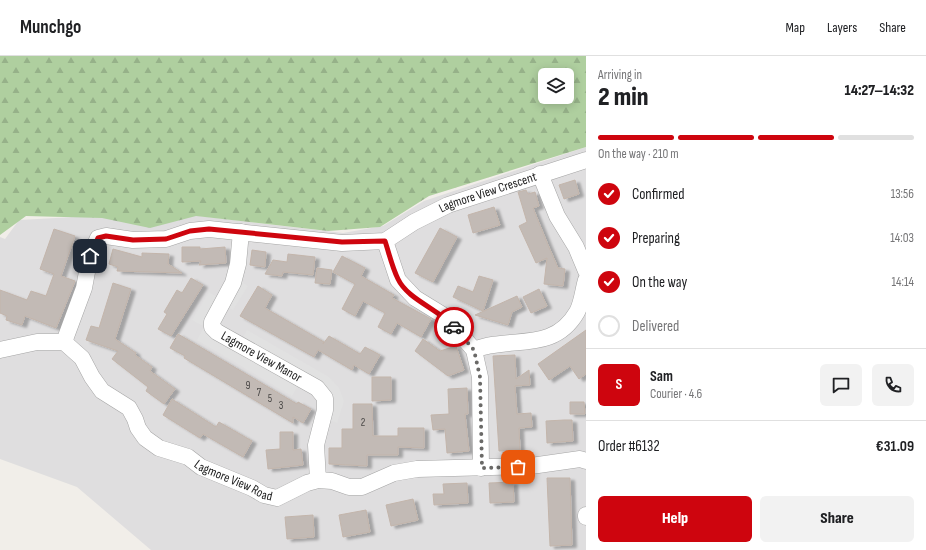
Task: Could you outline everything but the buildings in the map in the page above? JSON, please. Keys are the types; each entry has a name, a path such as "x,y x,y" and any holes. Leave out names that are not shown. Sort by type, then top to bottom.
{"street":[{"path":"540,174 586,160"},
{"name":"Lagmore View Crescent","path":"385,241 414,222 448,205 540,174 557,216 576,247 586,271"},
{"path":"0,350 36,342 64,342 84,288 90,256 98,238 106,236 133,240 166,239 190,231 209,229 342,242 385,241 398,280 415,298 446,317 474,350 480,377 482,468"},
{"name":"Lagmore View Manor","path":"241,232 238,264 234,278 212,322 212,327 216,332 317,388 325,398 325,410 316,445 318,480"},
{"path":"474,350 503,343 529,342 549,338 566,325 577,312 586,280"},
{"name":"Lagmore View Road","path":"64,342 82,358 92,377 102,391 129,408 138,428 145,438 159,448 188,457 201,467 277,498 307,483 318,480 332,481 349,487 362,487 394,473 412,470 531,466 580,459 586,461"}],"shaded area":[{"path":"586,147 586,550 151,550 77,487 0,459 0,237 5,239 19,220 166,212 343,233 383,226 424,201"},
{"path":"234,277 248,286 233,310 222,304 212,322 201,325 192,320 209,292 223,301"},
{"path":"212,327 239,345 247,330 329,377 339,388 344,401 337,423 323,417 325,409 302,379 292,396 197,340 203,329"}],"green space":[{"path":"0,56 586,56 586,147 429,196 380,227 328,231 196,216 150,228 102,218 26,216 0,235"}],"way so far":[{"path":"454,327 474,350 480,377 482,402 482,468 518,467"}],"route":[{"path":"90,256 98,238 106,236 133,240 166,239 190,231 209,229 342,242 385,241 398,280 415,298 446,317 454,327"}]}
